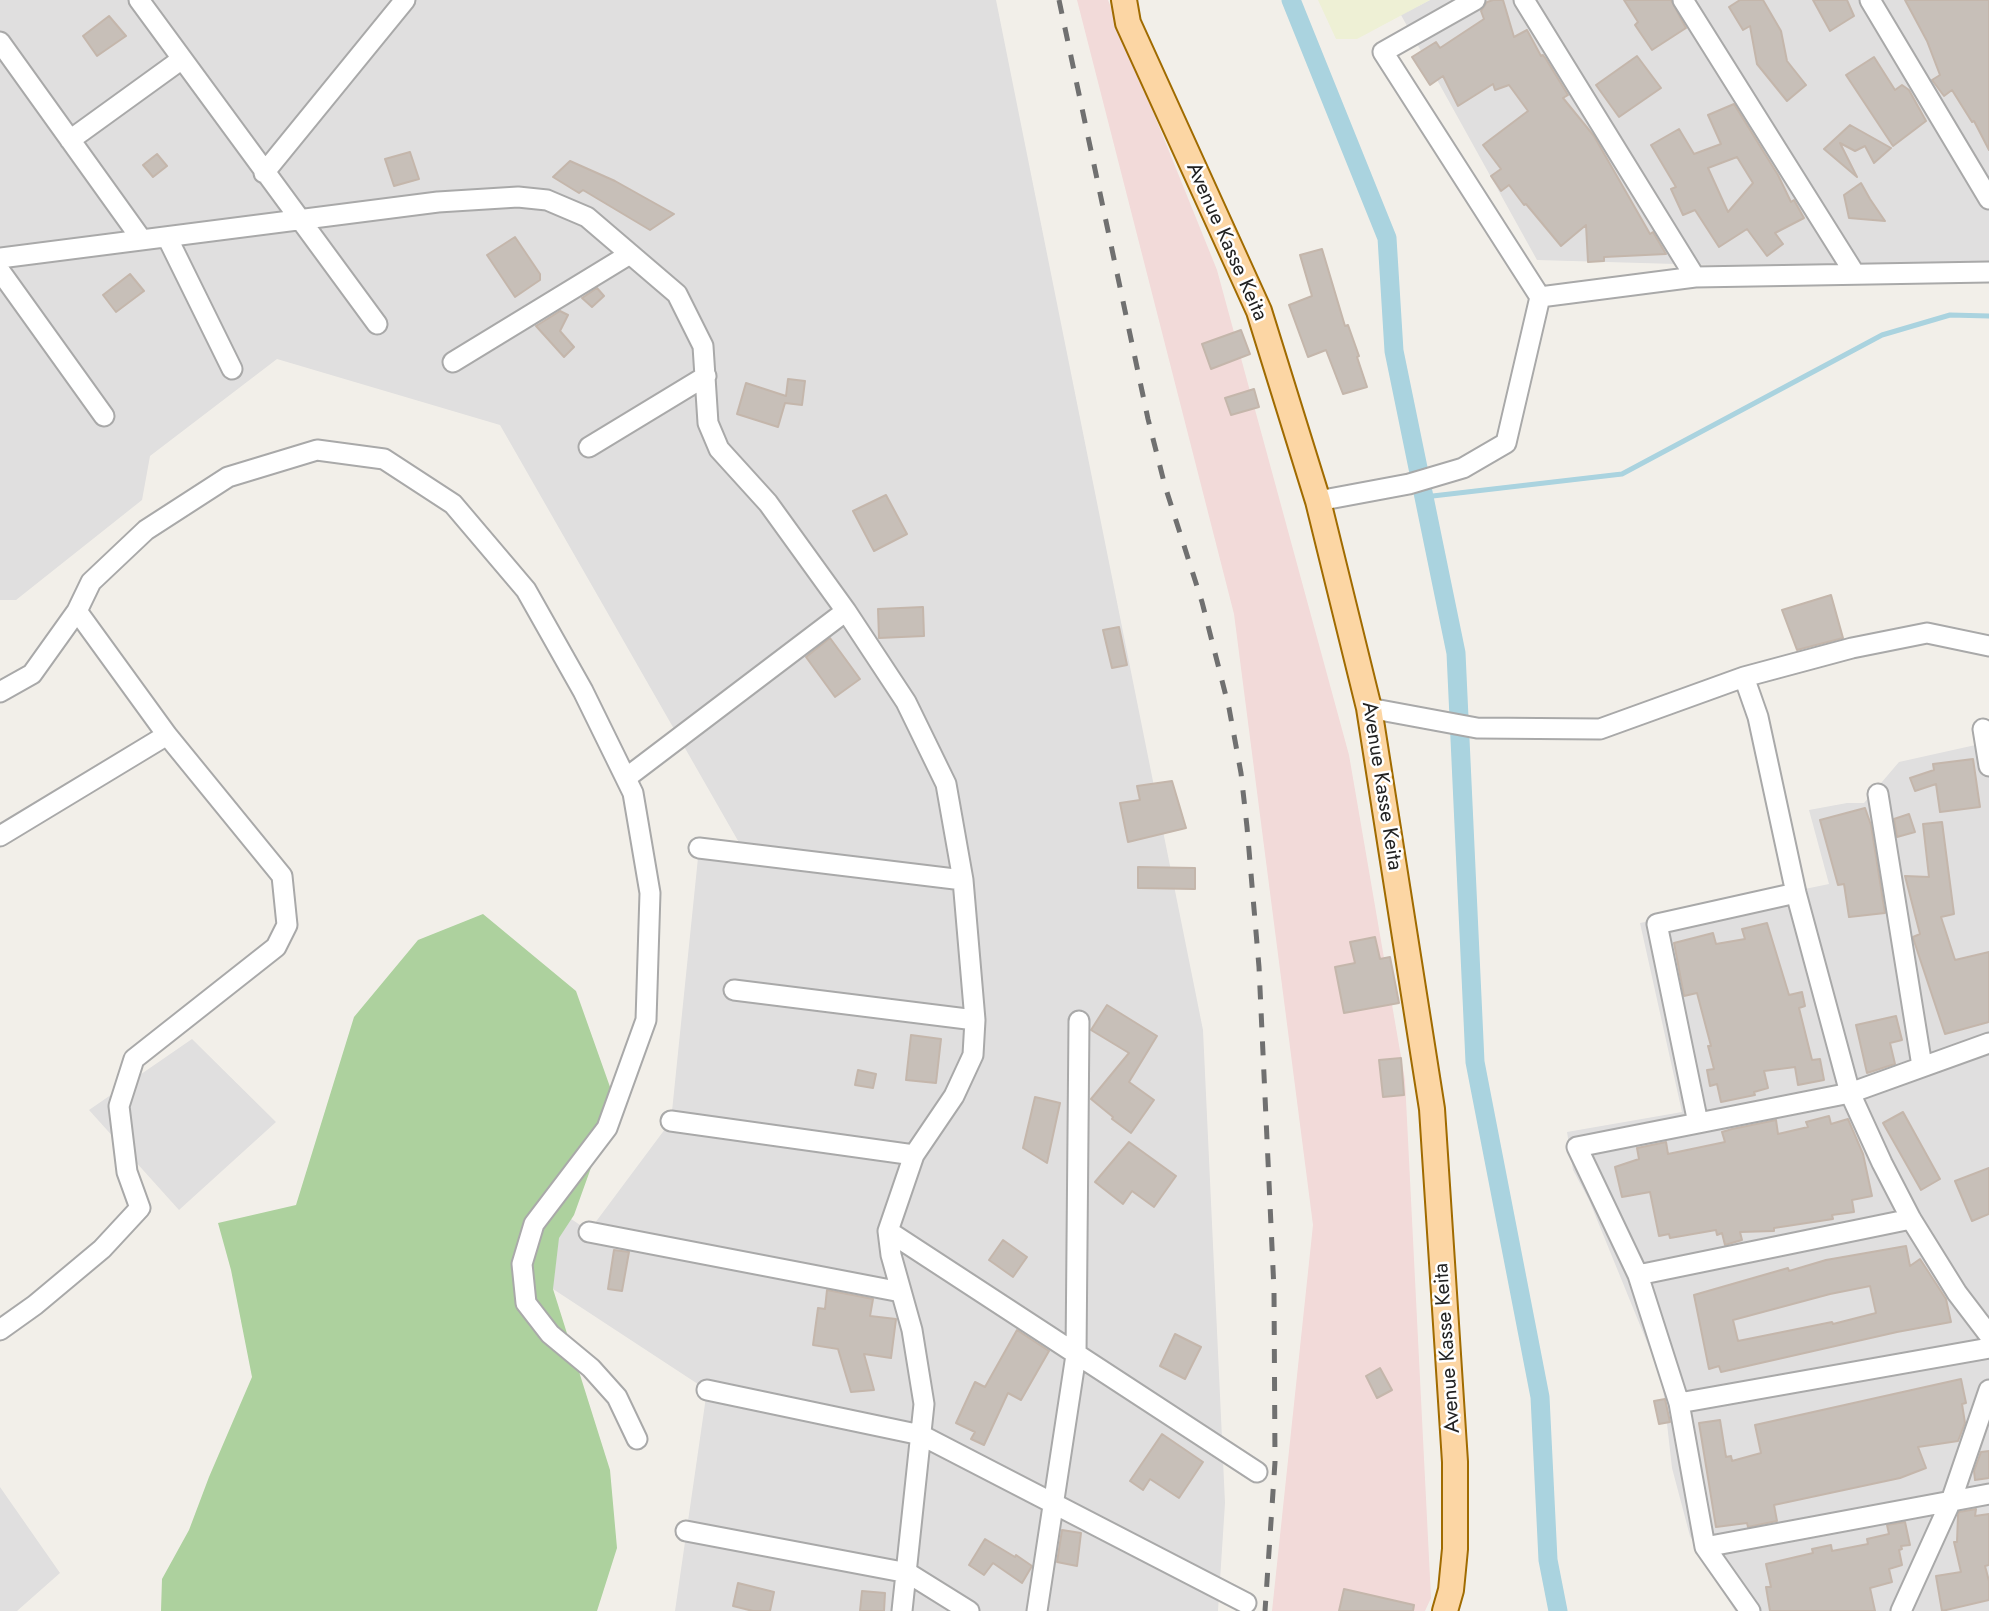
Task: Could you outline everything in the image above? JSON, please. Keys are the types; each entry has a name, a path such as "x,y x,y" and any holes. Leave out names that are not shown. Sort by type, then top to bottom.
{"main road":[{"name":"Avenue Kasse Keita","path":"1124,0 1128,23 1259,312 1318,501 1369,708 1432,1110 1455,1462 1455,1549 1451,1590 1445,1611"}],"street":[{"path":"139,0 377,324"},
{"path":"264,173 405,0"},
{"path":"1318,501 1409,484 1463,468 1506,443 1540,297 1383,52 1475,0"},
{"path":"1524,0 1695,277"},
{"path":"1683,0 1855,274"},
{"path":"1870,0 1989,199"},
{"path":"0,42 142,240"},
{"path":"70,139 181,59"},
{"path":"0,258 438,202 518,197 547,200 587,217 677,294 703,346 708,423 719,449 768,503 846,611 906,702 946,784 963,880 975,1020 973,1055 954,1096 914,1154 888,1231 891,1255 912,1330 924,1405 902,1611"},
{"path":"167,237 232,369"},
{"path":"453,362 630,254"},
{"path":"0,271 104,416"},
{"path":"1540,297 1695,277 1989,272"},
{"path":"589,447 706,376"},
{"path":"0,692 32,674 77,611 91,582 146,530 228,477 317,450 384,459 453,504 526,590 583,691 633,793 650,893 646,1020 607,1128 534,1224 522,1264 526,1303 550,1334 591,1368 617,1396 636,1439"},
{"path":"0,1330 35,1306 102,1250 141,1208 127,1172 119,1106 134,1059 276,947 287,925 282,876 167,735 77,611"},
{"path":"626,778 846,611"},
{"path":"1369,708 1477,728 1600,729 1744,677 1852,648 1927,633 1989,646"},
{"path":"1744,677 1758,717 1796,893 1850,1093 1911,1219 1957,1293 1989,1335"},
{"path":"1983,729 1989,766"},
{"path":"0,836 167,735"},
{"path":"1878,794 1922,1066"},
{"path":"699,848 963,880"},
{"path":"1698,1123 1657,924 1796,893"},
{"path":"734,990 975,1020"},
{"path":"1037,1611 1076,1355 1079,1021"},
{"path":"1750,1611 1705,1547 1679,1403 1638,1275 1577,1147 1850,1093 1989,1043"},
{"path":"671,1121 914,1154"},
{"path":"1638,1275 1911,1219"},
{"path":"888,1231 1257,1472"},
{"path":"589,1232 901,1292"},
{"path":"1679,1403 1989,1348"},
{"path":"708,1390 921,1435 1246,1603"},
{"path":"1901,1611 1951,1501 1989,1390"},
{"path":"1705,1547 1989,1494"},
{"path":"686,1531 908,1573 969,1611"}],"shaded area":[{"path":"0,0 996,0 1203,1030 1225,1503 1218,1611 675,1611 707,1390 553,1289 469,1242 491,1165 589,1231 671,1121 699,848 745,853 500,425 277,359 150,456 142,500 16,600 0,600"},
{"path":"1077,0 1108,0 1217,270 1349,755 1405,1080 1431,1598 1425,1611 1272,1611 1313,1225 1234,614"},
{"path":"1430,0 1989,0 1989,273 1537,260 1401,15"},
{"path":"1989,742 1989,1611 1735,1611 1690,1536 1672,1468 1662,1379 1589,1200 1573,1170 1567,1132 1682,1112 1640,923 1829,884 1809,810 1847,803 1864,803 1899,762"},
{"path":"192,1039 276,1122 179,1210 89,1110"},
{"path":"0,1487 60,1573 17,1611 0,1611"}],"green space":[{"path":"1318,0 1430,0 1357,39 1336,39"},
{"path":"483,914 576,991 615,1101 574,1215 559,1238 553,1289 610,1470 617,1548 597,1611 161,1611 162,1579 189,1530 252,1377 231,1270 218,1223 296,1205 354,1017 418,940"}],"building":[{"path":"1503,0 1514,37 1527,30 1568,95 1563,98 1594,136 1650,234 1653,232 1666,254 1604,257 1604,261 1588,262 1586,225 1561,246 1509,185 1501,191 1491,176 1501,169 1483,145 1528,111 1509,85 1495,90 1493,84 1458,106 1443,76 1430,85 1412,57 1436,42 1440,48 1484,19 1481,11 1487,2"},
{"path":"1624,0 1671,0 1686,28 1652,50 1635,25 1638,22"},
{"path":"1740,0 1763,0 1781,31 1787,61 1806,85 1787,101 1757,64 1750,26 1743,30 1729,7"},
{"path":"1813,0 1847,0 1854,16 1830,31"},
{"path":"1905,0 1989,0 1989,150 1974,121 1972,122 1952,90 1944,96 1932,80 1940,75 1927,41"},
{"path":"109,16 126,36 97,56 83,36"},
{"path":"1637,56 1661,88 1619,117 1596,85"},
{"path":"1874,57 1895,90 1902,85 1909,90 1926,121 1893,146 1846,75"},
{"path":"1734,104 1778,175 1791,202 1794,200 1804,218 1775,233 1783,244 1767,256 1747,229 1719,247 1695,210 1683,215 1671,189 1676,187 1651,145 1679,129 1694,154 1721,144 1708,115","holes":["1737,157 1753,183 1728,212 1708,168"]},
{"path":"1850,125 1891,148 1874,163 1865,146 1855,151 1840,143 1857,177 1824,149"},
{"path":"410,152 419,179 394,186 385,159"},
{"path":"157,154 167,166 153,177 143,165"},
{"path":"570,161 615,181 674,214 650,230 583,190 579,193 553,177"},
{"path":"1861,183 1885,221 1849,218 1844,195"},
{"path":"515,237 540,274 540,280 515,297 487,255"},
{"path":"1322,249 1367,387 1343,394 1326,350 1308,357 1289,305 1312,296 1300,255"},
{"path":"130,274 144,291 116,312 103,295"},
{"path":"597,288 604,296 592,307 582,298"},
{"path":"560,311 568,315 560,331 574,347 564,357 536,326"},
{"path":"1241,330 1250,354 1211,369 1202,344"},
{"path":"788,379 805,381 802,405 785,403 778,427 737,414 746,383 786,396"},
{"path":"1254,389 1259,407 1231,415 1225,398"},
{"path":"886,495 907,534 874,551 853,511"},
{"path":"1831,595 1843,638 1797,650 1782,610"},
{"path":"923,607 924,636 879,638 878,609"},
{"path":"1119,627 1127,665 1112,668 1103,630"},
{"path":"830,638 860,679 835,697 806,657"},
{"path":"1973,759 1980,807 1940,812 1936,784 1915,791 1910,778 1934,770 1933,764"},
{"path":"1172,781 1186,828 1128,842 1120,803 1140,800 1137,786"},
{"path":"1865,808 1871,825 1885,913 1849,917 1844,884 1838,885 1820,820"},
{"path":"1909,814 1915,832 1897,837 1894,819"},
{"path":"1942,822 1954,914 1941,917 1955,960 1989,952 1989,1022 1945,1034 1914,941 1913,937 1920,934 1905,876 1929,877 1923,824"},
{"path":"1138,867 1195,868 1195,889 1138,888"},
{"path":"1767,923 1789,995 1802,992 1805,1006 1799,1008 1812,1060 1820,1059 1824,1080 1798,1085 1795,1067 1764,1071 1768,1088 1754,1092 1755,1095 1721,1102 1717,1084 1710,1086 1707,1070 1714,1069 1708,1046 1711,1046 1697,993 1684,996 1674,943 1713,933 1716,944 1745,939 1742,929"},
{"path":"1375,937 1380,959 1390,957 1399,1003 1344,1013 1335,967 1355,963 1350,942"},
{"path":"1107,1005 1157,1036 1129,1082 1154,1100 1131,1133 1091,1099 1129,1053 1091,1030"},
{"path":"1896,1016 1902,1040 1890,1043 1895,1064 1867,1073 1856,1025"},
{"path":"911,1035 941,1039 936,1083 906,1080"},
{"path":"1401,1058 1404,1095 1383,1097 1379,1060"},
{"path":"858,1070 876,1074 873,1088 855,1085"},
{"path":"1035,1097 1060,1103 1047,1163 1023,1148"},
{"path":"1903,1112 1940,1179 1921,1190 1883,1123"},
{"path":"1829,1116 1831,1124 1848,1119 1863,1154 1872,1196 1852,1200 1854,1212 1832,1215 1833,1219 1774,1228 1774,1231 1740,1232 1742,1240 1725,1245 1722,1233 1717,1235 1716,1230 1670,1238 1669,1234 1659,1236 1650,1192 1622,1197 1615,1167 1639,1159 1637,1148 1666,1142 1668,1154 1725,1142 1722,1132 1732,1129 1776,1120 1778,1134 1808,1127 1806,1122"},
{"path":"1129,1142 1176,1176 1154,1207 1132,1191 1123,1204 1095,1182"},
{"path":"1989,1168 1989,1214 1972,1221 1955,1181"},
{"path":"1003,1240 1027,1257 1013,1277 989,1260"},
{"path":"1906,1246 1910,1266 1920,1259 1946,1299 1951,1322 1721,1372 1719,1366 1709,1369 1694,1295 1826,1260","holes":["1870,1286 1876,1313 1833,1324 1832,1322 1738,1341 1733,1320"]},
{"path":"614,1250 629,1252 622,1291 608,1289"},
{"path":"827,1290 873,1299 870,1316 896,1319 891,1358 864,1354 874,1390 851,1392 838,1349 813,1345 818,1308 825,1309"},
{"path":"1017,1330 1049,1351 1021,1400 1008,1393 984,1445 971,1439 975,1432 956,1423 975,1382 985,1387"},
{"path":"1175,1334 1201,1347 1185,1379 1160,1366"},
{"path":"1380,1368 1392,1390 1377,1398 1366,1376"},
{"path":"1961,1379 1966,1403 1962,1404 1965,1423 1958,1441 1918,1447 1926,1468 1900,1478 1774,1505 1777,1521 1748,1527 1747,1523 1716,1527 1699,1423 1720,1420 1726,1457 1731,1456 1732,1461 1761,1453 1755,1425"},
{"path":"1665,1399 1670,1422 1659,1424 1654,1401"},
{"path":"1162,1434 1203,1462 1179,1498 1150,1479 1143,1490 1130,1481"},
{"path":"1989,1451 1989,1478 1975,1480 1974,1471 1981,1452"},
{"path":"1976,1509 1975,1516 1989,1514 1989,1565 1985,1566 1989,1581 1989,1600 1942,1611 1936,1576 1961,1572 1954,1542 1957,1542 1958,1515 1959,1512"},
{"path":"1905,1522 1910,1545 1901,1546 1902,1549 1899,1550 1902,1565 1889,1569 1892,1582 1870,1588 1875,1611 1770,1611 1766,1587 1771,1587 1766,1564 1813,1553 1812,1549 1831,1545 1832,1551 1868,1544 1867,1539 1889,1534 1887,1525"},
{"path":"1062,1530 1081,1533 1077,1566 1057,1562"},
{"path":"985,1539 1032,1566 1022,1583 993,1563 984,1575 969,1565"},
{"path":"738,1583 774,1592 770,1611 753,1611 733,1606"},
{"path":"1344,1589 1414,1605 1413,1611 1339,1611"},
{"path":"862,1591 885,1593 884,1611 860,1611"}],"waterway":[{"path":"1291,0 1387,238 1394,351 1456,653 1475,1062 1540,1397 1548,1560 1558,1611"},
{"path":"1424,497 1622,474 1882,335 1950,315 1989,316"}],"railway":[{"path":"1059,0 1148,419 1165,486 1202,602 1229,708 1241,773 1259,967 1274,1290 1275,1462 1265,1611"}]}
